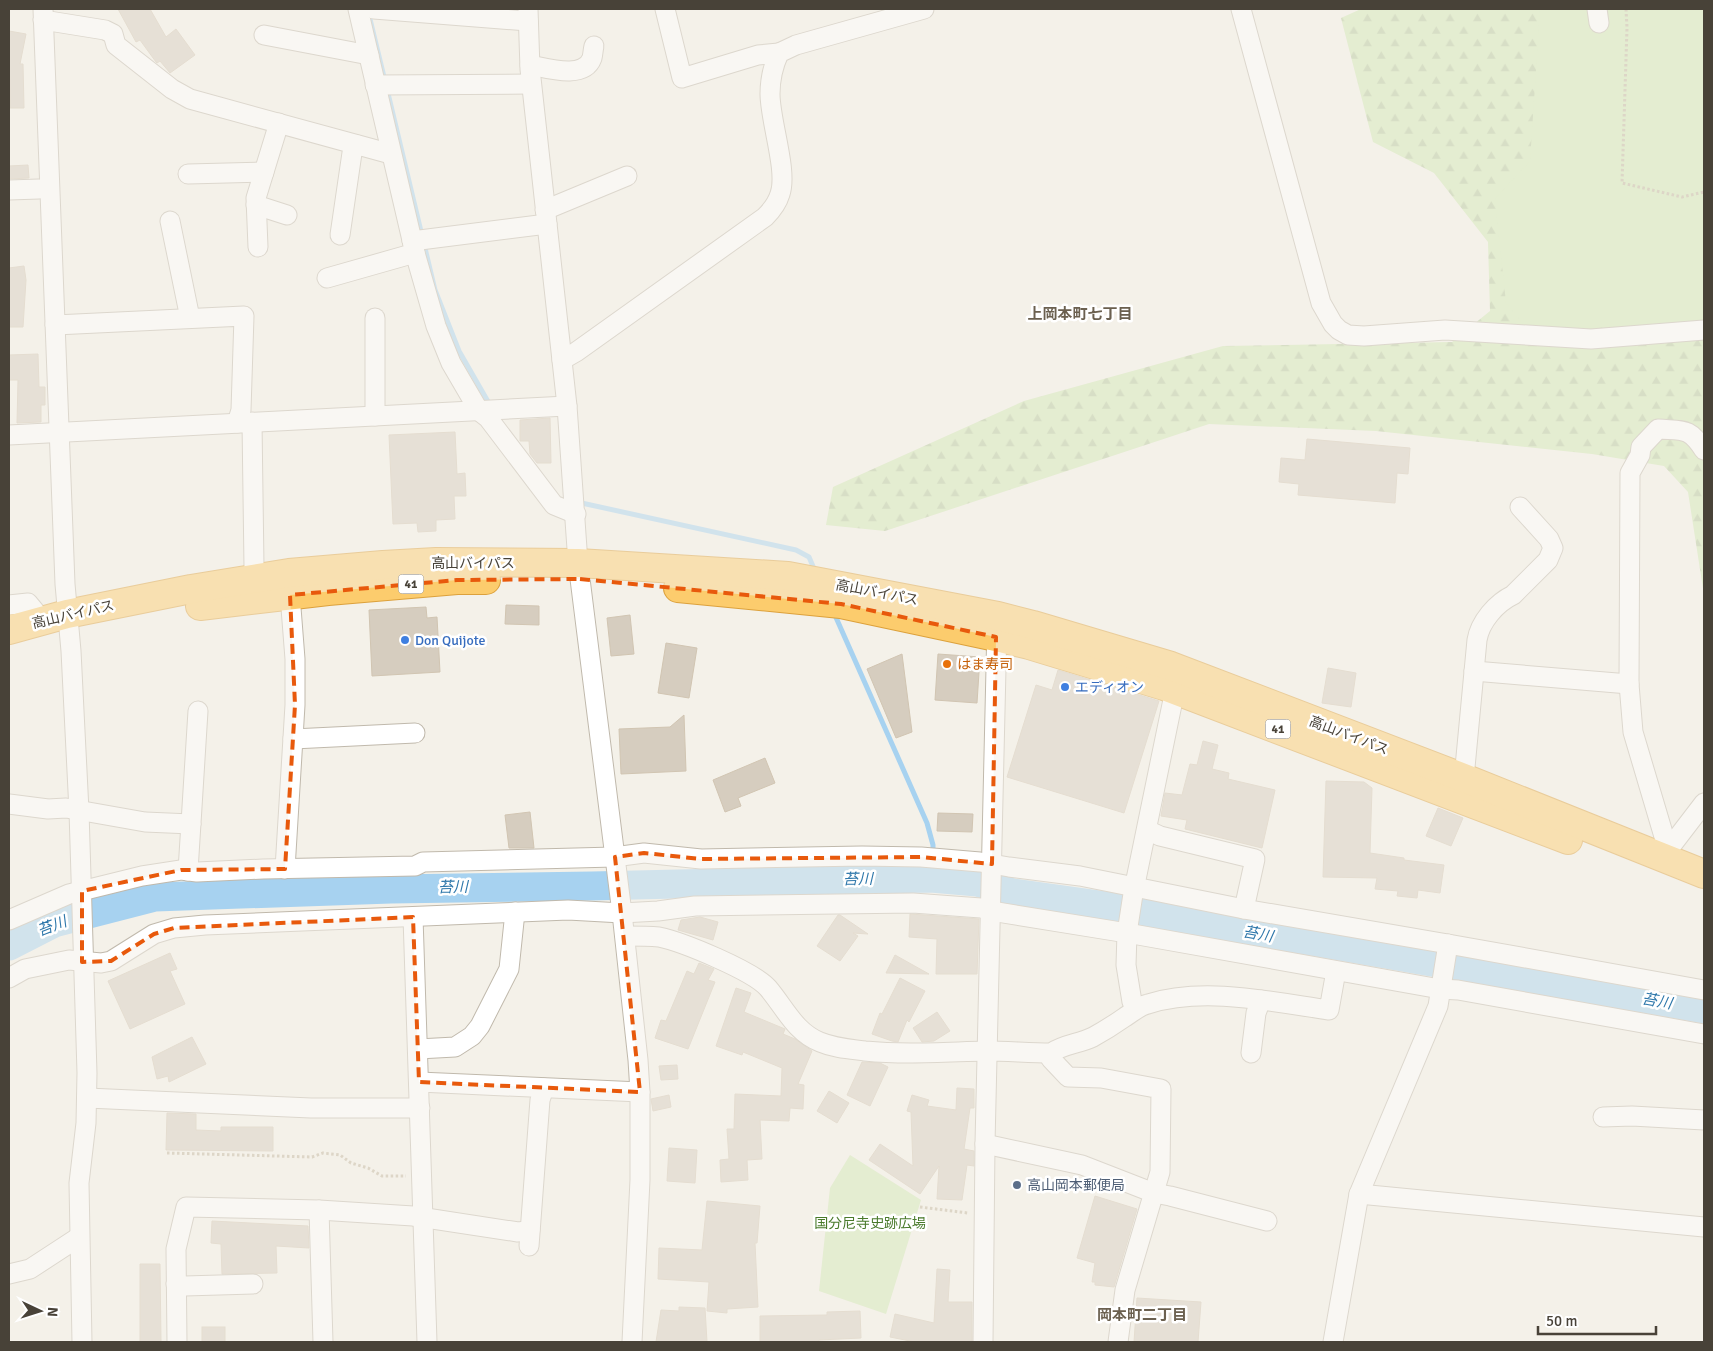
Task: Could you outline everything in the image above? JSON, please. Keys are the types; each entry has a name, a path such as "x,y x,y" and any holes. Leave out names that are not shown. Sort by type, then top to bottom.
{"highway":[{"name":"高山バイパス","path":"9,650 59,622 190,589 289,573 436,562 579,571 788,576 824,592 997,626 1175,690 1704,892"},
{"name":"高山バイパス","path":"9,630 59,622 169,611 228,602 328,591 579,571"},
{"name":"高山バイパス","path":"997,626 1033,625 1171,666 1666,854 1704,874"}],"street":[{"path":"358,9 369,55 382,85 392,154 418,243 436,326 451,363 482,411 554,505 576,513"},
{"path":"374,9 528,15 531,84 567,406 579,571 622,909 640,1092 640,1180 632,1342"},
{"path":"665,9 682,78 758,55 779,53 796,45 924,9"},
{"path":"1241,9 1321,303 1333,324 1339,330 1348,335 1364,336 1445,330 1591,339 1704,330"},
{"path":"82,1342 79,1183 86,1123 86,1098 82,894 79,811 59,622 59,432 43,14 105,30 113,34 116,45 172,89 190,99 392,154"},
{"path":"264,35 369,55"},
{"path":"530,65 552,69 582,70 592,59 594,46"},
{"path":"562,360 576,352 765,217 774,207 781,192 782,178 770,95 772,69 779,53"},
{"path":"382,85 531,84"},
{"path":"258,247 256,198 279,123"},
{"path":"340,235 352,153 356,145"},
{"path":"188,174 264,172"},
{"path":"326,278 418,243 546,217 627,176"},
{"path":"9,190 39,188"},
{"path":"256,205 287,215"},
{"path":"170,221 190,318"},
{"path":"55,325 244,316 241,410 245,423 254,567"},
{"path":"375,318 375,416"},
{"path":"9,435 567,406"},
{"path":"1666,854 1633,732 1629,684 1630,473 1640,455 1641,446 1658,429 1687,431 1697,439 1704,450"},
{"path":"1464,778 1477,640 1481,625 1485,619 1534,574 1551,554 1553,548 1549,538 1520,507"},
{"path":"285,869 295,705 295,659 290,595"},
{"path":"9,605 28,604 59,622"},
{"path":"983,1342 985,1144 997,626"},
{"path":"1474,671 1629,684"},
{"path":"1132,1002 1126,965 1128,931 1134,890 1175,690"},
{"path":"188,871 198,711"},
{"path":"293,739 416,733"},
{"path":"1666,854 1704,803"},
{"path":"9,804 79,811 145,822 191,824"},
{"path":"1147,830 1160,836 1256,859 1244,909"},
{"path":"9,920 69,894 82,894 142,876 181,870 197,872 415,866 423,862 615,861 644,853 701,859 843,856 921,857 1080,876 1134,890 1447,947 1704,990"},
{"path":"9,978 25,969 69,960 82,955 101,963 111,961 154,934 174,928 205,925 568,910 622,909 658,911 695,906 913,903 990,908 1128,931 1336,971 1440,986 1704,1034"},
{"path":"418,1049 455,1047 472,1036 480,1026 509,969 515,912"},
{"path":"413,917 427,1342"},
{"path":"625,936 659,938 675,942 755,976 767,988 798,1028 813,1039 827,1045 845,1049 889,1054 987,1051 1051,1053 1058,1048 1092,1038 1126,1017 1136,1008 1149,1003 1180,998 1204,996 1237,997 1329,1010 1336,971"},
{"path":"1334,1342 1359,1194 1438,1006 1447,947"},
{"path":"1250,1053 1256,1014 1261,1000"},
{"path":"1051,1053 1052,1059 1068,1077 1101,1078 1160,1089 1160,1172 1125,1290 1118,1342"},
{"path":"419,1082 640,1092"},
{"path":"177,1342 176,1249 186,1207 320,1210 413,1216 518,1232 530,1238 540,1100 544,1088"},
{"path":"86,1098 311,1108 420,1108"},
{"path":"1603,1117 1632,1116 1704,1120"},
{"path":"985,1144 1082,1165 1154,1193 1266,1221"},
{"path":"1359,1194 1704,1228"},
{"path":"320,1210 323,1342"},
{"path":"9,1274 30,1269 79,1237"},
{"path":"176,1284 185,1286 253,1284"}],"path":[{"path":"1626,9 1622,183 1682,197 1704,192"},
{"path":"167,1153 312,1157 324,1153 340,1155 350,1163 368,1168 382,1176 422,1178"},
{"path":"920,1207 984,1215"}],"highlighted area":[{"path":"580,579 841,604 996,637 992,864 921,857 701,859 644,853 615,857 640,1092 419,1082 413,917 174,928 154,934 111,961 82,962 82,891 181,870 285,869 295,705 290,595 457,580"}],"green space":[{"path":"1361,9 1562,9 1704,212 1704,595 1688,492 1664,466 1592,454 1376,431 1209,424 885,531 826,525 833,487 1024,401 1223,346 1452,342 1490,311 1488,242 1434,173 1373,142 1341,18"},
{"path":"1540,9 1704,9 1704,321 1579,329 1525,326 1506,303 1495,199 1530,161"},
{"name":"国分尼寺史跡広場","path":"850,1155 921,1200 886,1314 819,1291 830,1188"}],"building":[{"path":"118,9 150,9 166,37 176,29 195,55 170,73 160,61 156,62 140,40 136,42"},
{"path":"9,31 26,34 20,64 23,64 24,108 10,108"},
{"path":"28,165 29,178 9,179 9,166"},
{"path":"24,266 26,280 23,327 9,327 9,268"},
{"path":"38,354 39,387 45,387 45,405 41,405 41,422 17,423 18,380 9,380 9,355"},
{"path":"550,418 551,463 537,463 530,454 529,441 520,441 520,420"},
{"path":"455,432 457,474 465,473 466,496 454,496 455,519 436,520 436,531 418,532 417,523 393,524 389,435"},
{"path":"1307,439 1410,448 1408,474 1397,473 1395,503 1298,495 1299,484 1279,482 1281,458 1305,460"},
{"path":"506,605 539,606 539,625 505,624"},
{"path":"426,607 427,618 437,617 440,672 372,676 369,610"},
{"path":"630,615 634,654 611,656 607,618"},
{"path":"666,643 697,648 689,698 658,693"},
{"path":"902,654 912,732 896,738 867,669"},
{"path":"938,654 980,657 977,703 935,700"},
{"path":"1328,668 1356,673 1351,707 1322,703"},
{"path":"1058,670 1159,701 1124,813 1007,777 1036,685 1052,690"},
{"path":"684,715 686,771 621,774 619,729 670,727"},
{"path":"1203,741 1218,745 1212,769 1229,773 1228,779 1275,790 1262,848 1185,829 1187,820 1161,816 1165,793 1182,795 1190,764 1197,765"},
{"path":"765,758 775,783 738,798 741,806 725,812 713,780"},
{"path":"1326,781 1364,782 1372,788 1370,853 1444,865 1440,893 1418,890 1417,898 1397,896 1398,891 1375,889 1377,878 1323,877"},
{"path":"1438,808 1463,818 1451,846 1426,836"},
{"path":"530,812 534,848 509,848 505,815"},
{"path":"938,813 973,814 972,832 937,831"},
{"path":"910,914 979,919 977,974 936,974 937,939 909,937"},
{"path":"838,915 868,934 853,933 858,936 840,961 817,946"},
{"path":"700,917 718,922 713,940 678,930 681,920"},
{"path":"170,953 177,969 170,971 185,1004 130,1029 108,981"},
{"path":"895,955 929,974 886,973"},
{"path":"699,963 714,969 708,980 715,982 688,1049 655,1038 661,1020 666,1021 687,971 694,974"},
{"path":"900,978 925,991 909,1022 907,1020 898,1042 872,1034 880,1013 882,1014"},
{"path":"736,988 751,993 744,1012 785,1029 783,1034 795,1039 812,1051 798,1084 804,1085 803,1109 790,1108 789,1121 760,1120 762,1159 747,1160 748,1180 721,1182 720,1160 729,1159 727,1129 734,1129 735,1094 781,1096 782,1068 743,1052 742,1055 716,1046"},
{"path":"937,1012 950,1031 934,1041 922,1042 913,1028"},
{"path":"192,1037 206,1064 169,1082 168,1076 157,1079 152,1057"},
{"path":"862,1062 880,1063 888,1067 870,1106 847,1095"},
{"path":"677,1065 678,1079 661,1080 659,1066"},
{"path":"957,1088 974,1089 974,1108 970,1108 964,1149 974,1151 974,1166 967,1165 962,1200 937,1199 939,1166 920,1194 869,1160 880,1144 913,1166 911,1112 907,1111 912,1095 929,1100 927,1106 956,1110"},
{"path":"829,1091 849,1103 837,1123 817,1111"},
{"path":"669,1095 671,1107 653,1111 651,1099"},
{"path":"167,1113 196,1114 196,1130 221,1131 221,1127 273,1127 273,1151 166,1150"},
{"path":"669,1148 697,1150 695,1183 667,1181"},
{"path":"1095,1196 1137,1209 1114,1287 1095,1285 1095,1282 1092,1282 1095,1263 1077,1258"},
{"path":"707,1201 760,1206 757,1243 755,1243 758,1307 727,1309 727,1313 707,1311 709,1282 658,1279 659,1248 702,1250"},
{"path":"212,1221 308,1226 309,1248 276,1246 277,1273 222,1274 221,1244 211,1243"},
{"path":"140,1264 160,1264 161,1342 140,1342"},
{"path":"937,1269 950,1270 948,1302 972,1302 972,1342 915,1342 890,1337 895,1314 934,1323"},
{"path":"1137,1298 1201,1302 1198,1342 1134,1342"},
{"path":"679,1307 705,1308 707,1342 656,1342 661,1310 679,1311"},
{"path":"860,1311 861,1338 819,1340 819,1342 760,1342 760,1316 827,1315 827,1312"},
{"path":"202,1327 225,1327 225,1342 202,1342"}],"waterway":[{"path":"370,19 385,81"},
{"path":"387,89 435,290 459,351 490,405"},
{"path":"577,502 796,550 809,557 815,571"},
{"path":"834,613 927,823 933,845 933,854"},
{"path":"931,878 932,862"},
{"name":"苔川","path":"9,946 54,923 155,897 391,889 931,878 977,882 1013,893 1114,907 1704,1009"}],"place":[{"name":"Don Quijote","path":"405,640"},
{"name":"はま寿司","path":"947,664"},
{"name":"エディオン","path":"1065,687"},
{"name":"高山岡本郵便局","path":"1017,1185"}],"district":[{"name":"上岡本町七丁目","path":"1080,314"},
{"name":"岡本町二丁目","path":"1142,1315"}]}
